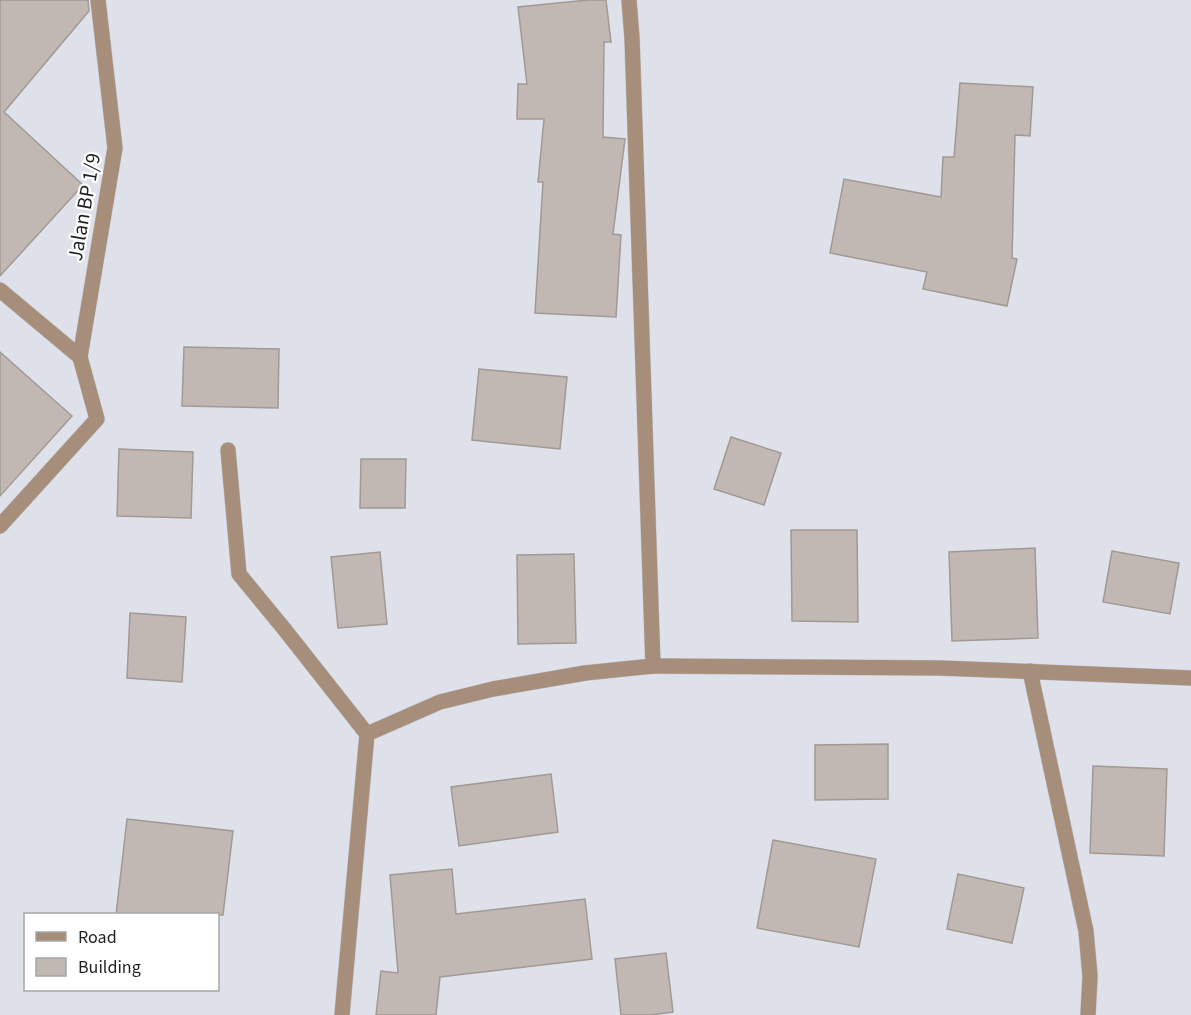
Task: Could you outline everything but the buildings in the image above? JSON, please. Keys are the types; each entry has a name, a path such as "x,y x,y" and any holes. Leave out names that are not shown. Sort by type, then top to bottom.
{"street":[{"name":"Jalan BP 1/9","path":"0,526 97,419 80,357 116,148 99,0"},
{"path":"629,0 653,666"},
{"path":"0,290 80,357"},
{"path":"228,450 239,574 367,734 342,1015"},
{"path":"367,734 440,702 493,689 585,673 653,666 940,668 1191,678"},
{"path":"1030,671 1086,931 1090,976 1088,1015"}]}
